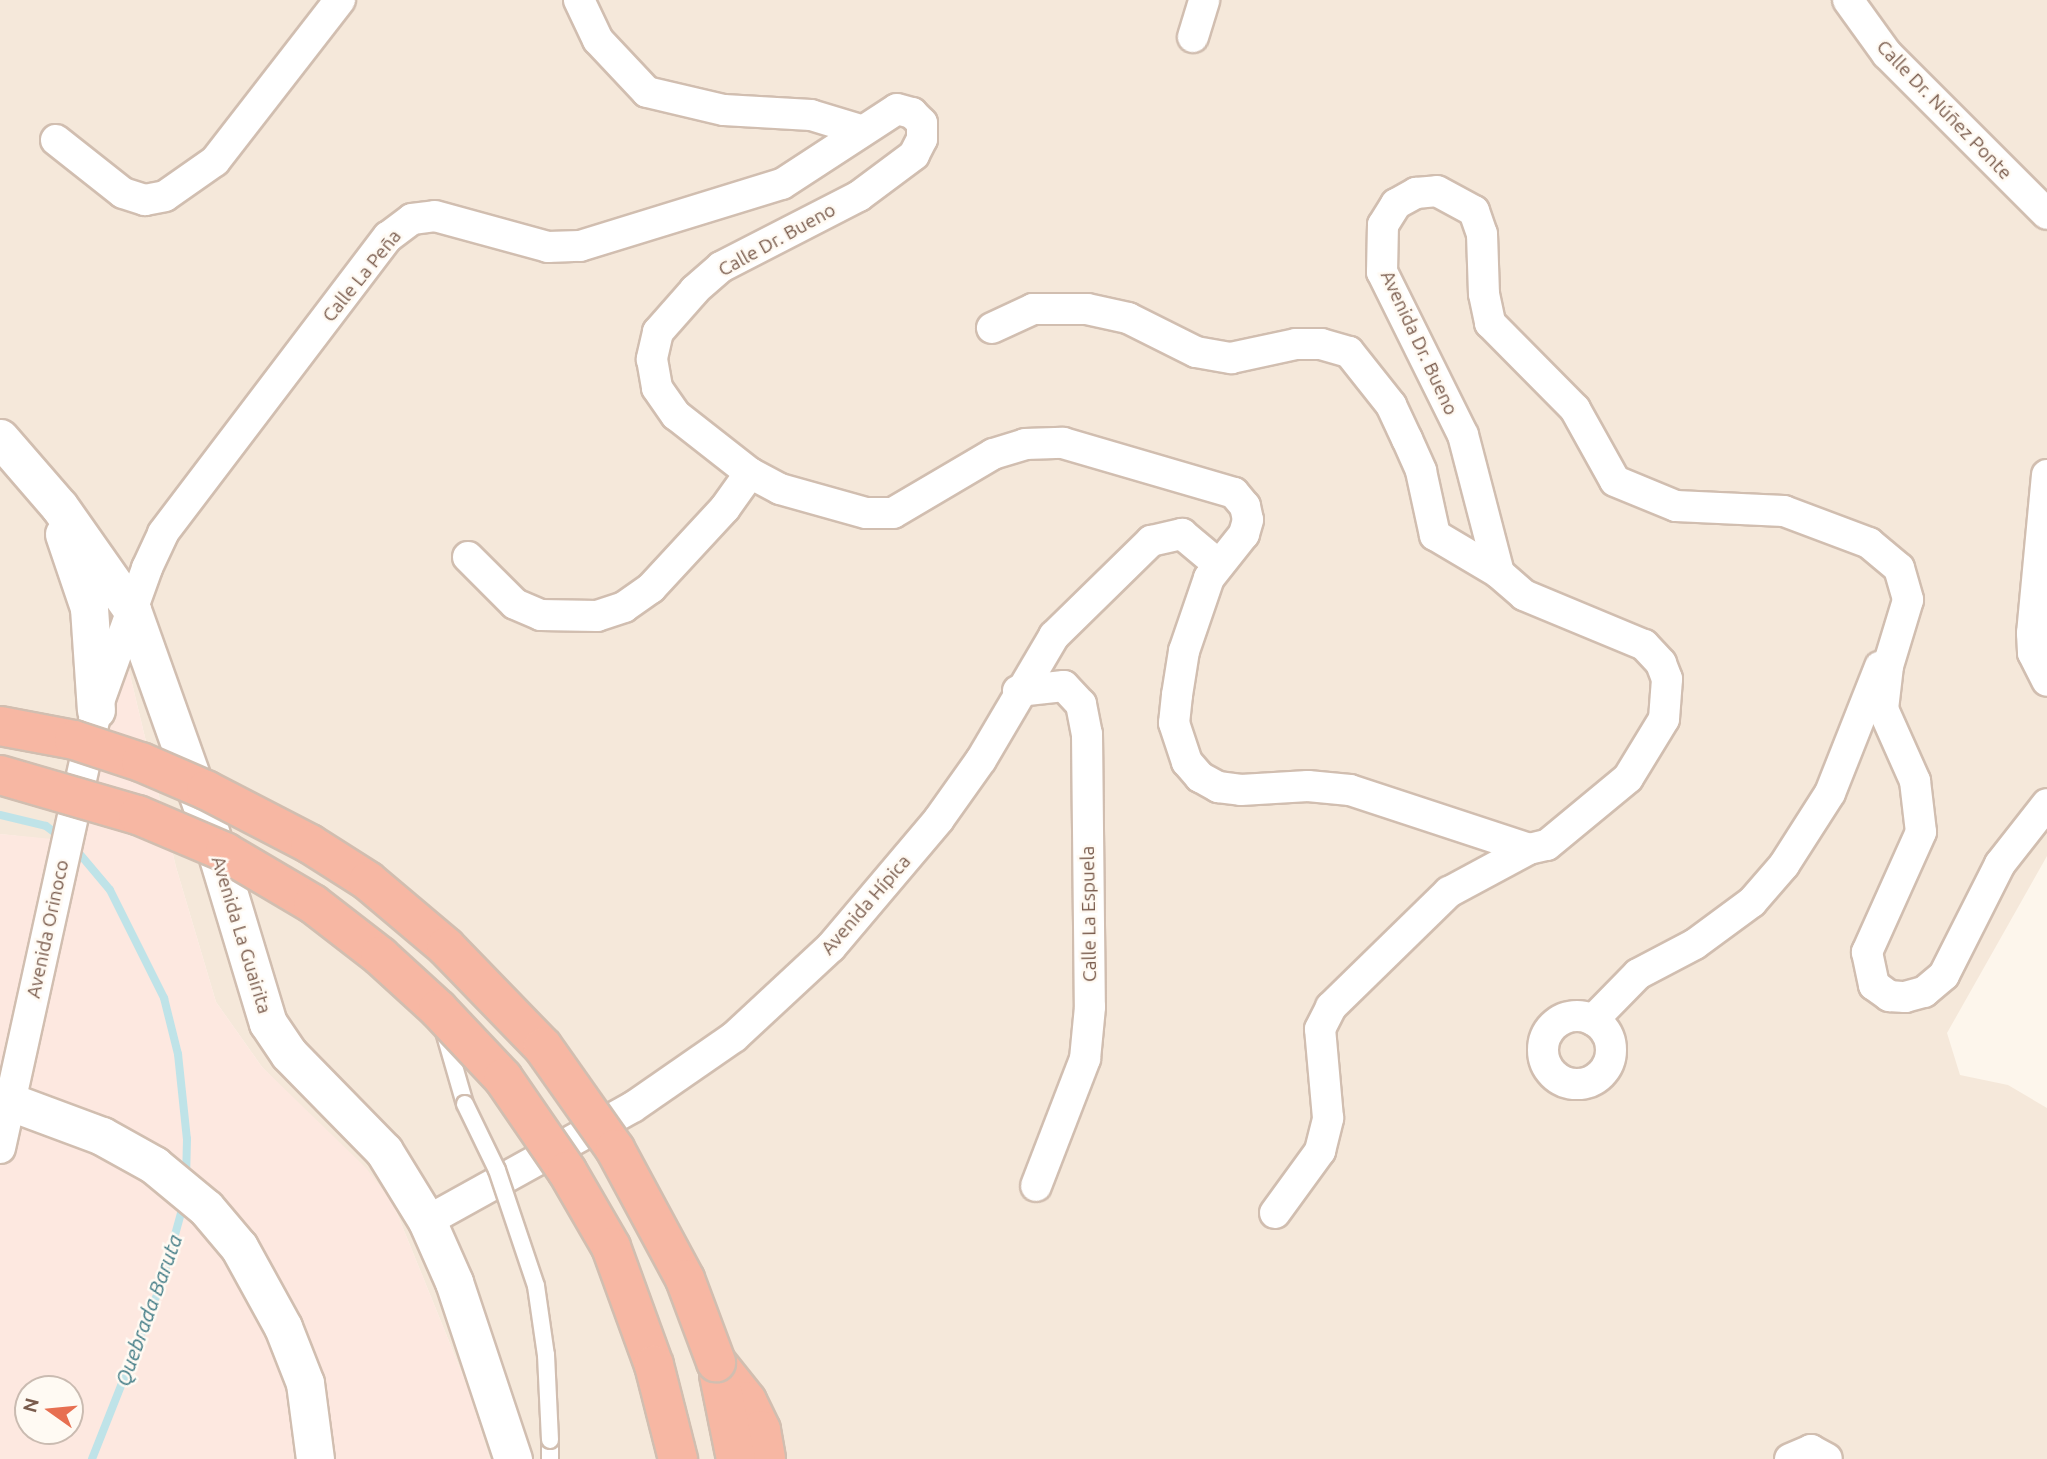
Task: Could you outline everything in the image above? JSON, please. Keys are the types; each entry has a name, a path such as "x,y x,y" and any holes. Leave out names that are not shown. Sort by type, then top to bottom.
{"highway":[{"path":"0,726 74,740 141,762 206,790 310,844 356,874 446,947 543,1047 615,1149 685,1279 716,1362 736,1459"},
{"path":"0,775 138,815 225,852 313,904 380,956 438,1009 503,1078 567,1171 611,1247 654,1365 678,1459"},
{"path":"716,1362 747,1401 761,1430 766,1459"}],"street":[{"path":"56,140 122,193 145,200 165,196 215,161 340,0"},
{"path":"579,0 598,40 647,92 724,110 811,115 860,130"},
{"path":"1193,37 1204,0"},
{"name":"Calle Dr. Núñez Ponte","path":"1848,0 1887,54 2047,214"},
{"name":"Calle Dr. Bueno","path":"860,130 897,109 912,113 922,123 922,139 914,155 887,178 721,267 672,311 658,332 652,359 657,388 676,415 750,473 779,489 840,509 893,513 992,454 1025,444 1063,443 1234,494 1245,506 1248,520 1244,534 1219,565"},
{"name":"Calle La Peña","path":"96,710 163,533 388,237 412,219 435,216 548,247 580,246 782,184 845,146 860,130"},
{"name":"Avenida Dr. Bueno","path":"1499,573 1462,435 1382,272 1383,225 1396,204 1416,193 1437,191 1474,211 1482,234 1484,294 1490,323 1575,408 1615,481 1676,506 1784,511 1869,543 1886,555 1906,583 1908,600 1883,690 1883,709 1915,780 1921,832 1867,952 1874,985 1889,996 1905,996 1924,992 1944,975 2000,864 2047,804"},
{"path":"992,328 1033,309 1087,309 1128,318 1196,352 1231,358 1296,344 1321,344 1349,352 1391,405 1407,439 1421,471 1435,535 1499,573 1524,595 1644,645 1661,663 1667,679 1664,719 1628,778 1547,845 1529,849 1449,892 1331,1007 1320,1029 1328,1118 1320,1151 1275,1213"},
{"name":"Avenida La Guairita","path":"0,438 43,488 132,610 206,818 268,1023 289,1054 384,1151 427,1221 454,1282 513,1459"},
{"path":"468,557 515,604 541,615 597,616 624,607 651,588 726,508 750,473"},
{"path":"2047,475 2032,633 2033,653 2047,681"},
{"path":"43,488 79,570 89,608 96,710"},
{"name":"Avenida Hípica","path":"427,1221 632,1107 734,1037 831,947 891,879 981,760 1018,691 1054,636 1151,541 1182,534 1219,565"},
{"path":"1219,565 1209,578 1184,651 1174,723 1187,762 1200,777 1218,787 1241,790 1308,786 1350,790 1529,849"},
{"path":"1592,1020 1638,974 1695,944 1752,902 1784,865 1830,793 1863,702 1903,623"},
{"name":"Calle La Espuela","path":"1018,691 1064,686 1081,704 1087,734 1090,1007 1085,1059 1036,1186"},
{"name":"Avenida Orinoco","path":"0,1148 5,1100 47,932 96,710"},
{"path":"5,1100 102,1136 154,1166 206,1208 239,1247 283,1327 304,1382 315,1459"},
{"path":"1790,1459 1811,1450 1827,1459"}],"lane":[{"path":"438,1009 466,1104 497,1170 536,1286 546,1355 550,1459"}],"shaded area":[{"path":"0,0 2047,0 2047,856 1947,1033 1960,1075 2008,1085 2047,1108 2047,1459 490,1459 468,1388 392,1201 262,1067 216,1002 176,867 126,658 63,841 0,834"},
{"path":"126,658 176,867 216,1002 262,1067 366,1168 392,1201 468,1388 490,1459 0,1459 0,834 63,840"}],"waterway":[{"name":"Quebrada Baruta","path":"0,815 46,826 62,838"},
{"name":"Quebrada Baruta","path":"73,846 110,890 164,998 178,1054 187,1139 186,1179"},
{"name":"Quebrada Baruta","path":"92,1459 162,1282 184,1202"}]}
